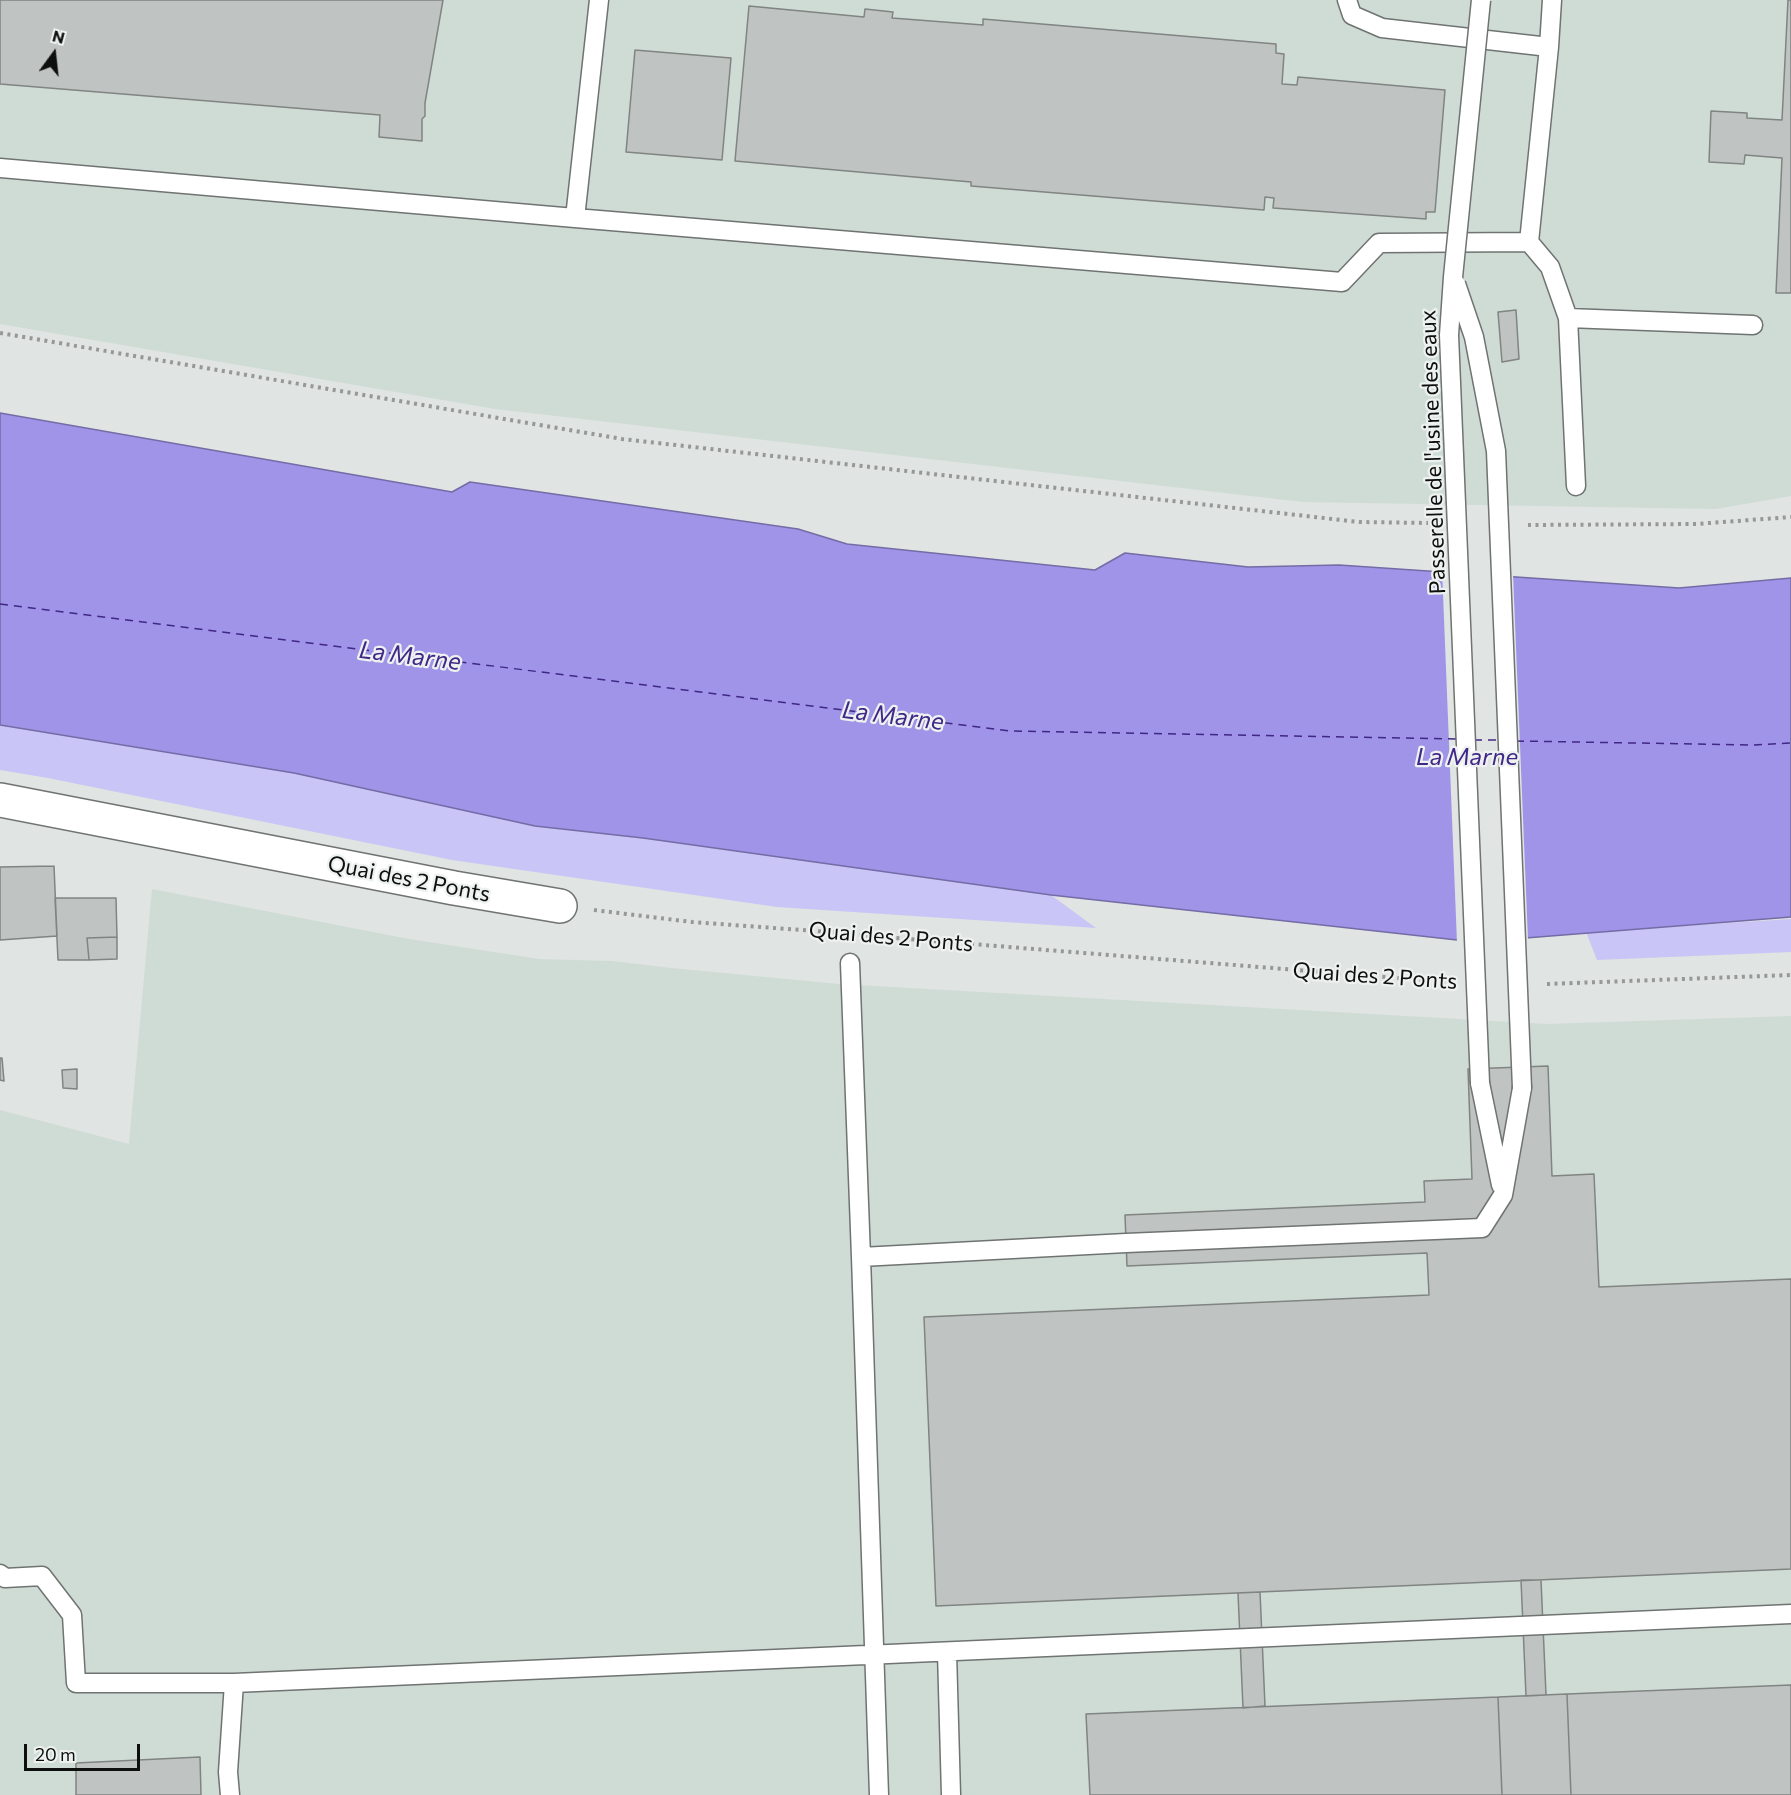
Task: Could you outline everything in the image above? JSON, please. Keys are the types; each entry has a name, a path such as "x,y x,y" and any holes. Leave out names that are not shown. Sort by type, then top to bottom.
{"street":[{"name":"Quai des 2 Ponts","path":"0,800 454,888 560,906"}],"lane":[{"path":"575,218 599,0"},
{"path":"1347,0 1352,15 1382,28 1549,47"},
{"path":"1453,277 1481,0"},
{"path":"1552,0 1529,242 1550,267 1568,318 1576,486"},
{"path":"0,168 1342,282 1379,243 1529,242"},
{"name":"Passerelle de l'usine des eaux","path":"1453,277 1449,335 1480,1083 1503,1195"},
{"name":"Passerelle de l'usine des eaux","path":"1453,277 1474,337 1496,451 1522,1088 1503,1195"},
{"path":"1568,318 1753,325"},
{"path":"850,963 879,1795"},
{"path":"861,1257 1138,1242 1482,1228 1503,1195"},
{"path":"0,1574 5,1578 42,1576 72,1615 76,1683 234,1683 1791,1614"},
{"path":"947,1652 951,1795"},
{"path":"230,1795 228,1772 234,1683"}],"path":[{"path":"0,333 622,439 1359,522 1428,523"},
{"path":"1520,525 1696,524 1791,517"},
{"name":"Quai des 2 Ponts","path":"560,906 692,922 1458,983"},
{"path":"1536,984 1791,975"}],"shaded area":[{"path":"0,0 1791,0 1791,496 1716,509 1303,502 495,409 0,324"},
{"path":"0,725 294,773 535,826 643,838 1051,895 1096,928 777,907 452,860 0,770"},
{"path":"152,889 409,939 539,959 612,961 839,984 1547,1024 1791,1016 1791,1795 0,1795 0,1110 129,1144"},
{"path":"1791,919 1791,952 1597,960 1586,932"}],"water":[{"name":"La Marne","path":"0,413 452,492 470,482 798,529 847,544 1095,570 1125,553 1248,567 1339,565 1679,588 1791,578 1791,917 1475,942 1051,895 643,838 535,826 294,773 0,725"}],"pier":[{"path":"1442,569 1513,574 1528,940 1475,945 1457,943"}],"building":[{"path":"0,0 443,0 425,103 425,116 422,119 422,141 379,137 380,115 0,84"},
{"path":"1788,0 1791,0 1791,293 1776,293 1782,158 1745,155 1744,164 1709,162 1711,111 1747,113 1747,118 1782,120"},
{"path":"749,6 864,17 865,9 893,12 892,18 983,25 983,19 1276,44 1276,53 1284,54 1282,84 1297,85 1298,77 1445,90 1435,212 1426,212 1426,219 1273,208 1274,198 1265,197 1264,210 971,186 971,182 735,161"},
{"path":"635,50 731,58 722,160 626,152"},
{"path":"1516,310 1519,359 1502,362 1498,312"},
{"path":"54,866 57,936 0,940 0,867"},
{"path":"55,898 116,898 117,937 87,938 89,960 58,960"},
{"path":"117,937 117,959 89,960 87,938"},
{"path":"0,1058 2,1058 4,1081 0,1080"},
{"path":"1548,1066 1552,1176 1594,1174 1599,1287 1791,1279 1791,1569 936,1606 924,1317 1429,1295 1427,1253 1127,1266 1125,1215 1425,1202 1424,1181 1472,1179 1468,1069"},
{"path":"77,1069 77,1089 63,1088 62,1070"},
{"path":"1521,1580 1541,1580 1546,1695 1526,1696"},
{"path":"1260,1592 1265,1706 1243,1708 1238,1593"},
{"path":"1791,1685 1791,1795 1571,1795 1567,1694"},
{"path":"1567,1694 1571,1795 1502,1795 1498,1697"},
{"path":"1498,1697 1502,1795 1090,1795 1086,1714"},
{"path":"200,1757 201,1795 76,1795 76,1763"}],"ferry route":[{"path":"0,604 1010,731 1457,739"},
{"path":"1474,740 1499,740"},
{"path":"1516,741 1754,745 1791,743"}]}
